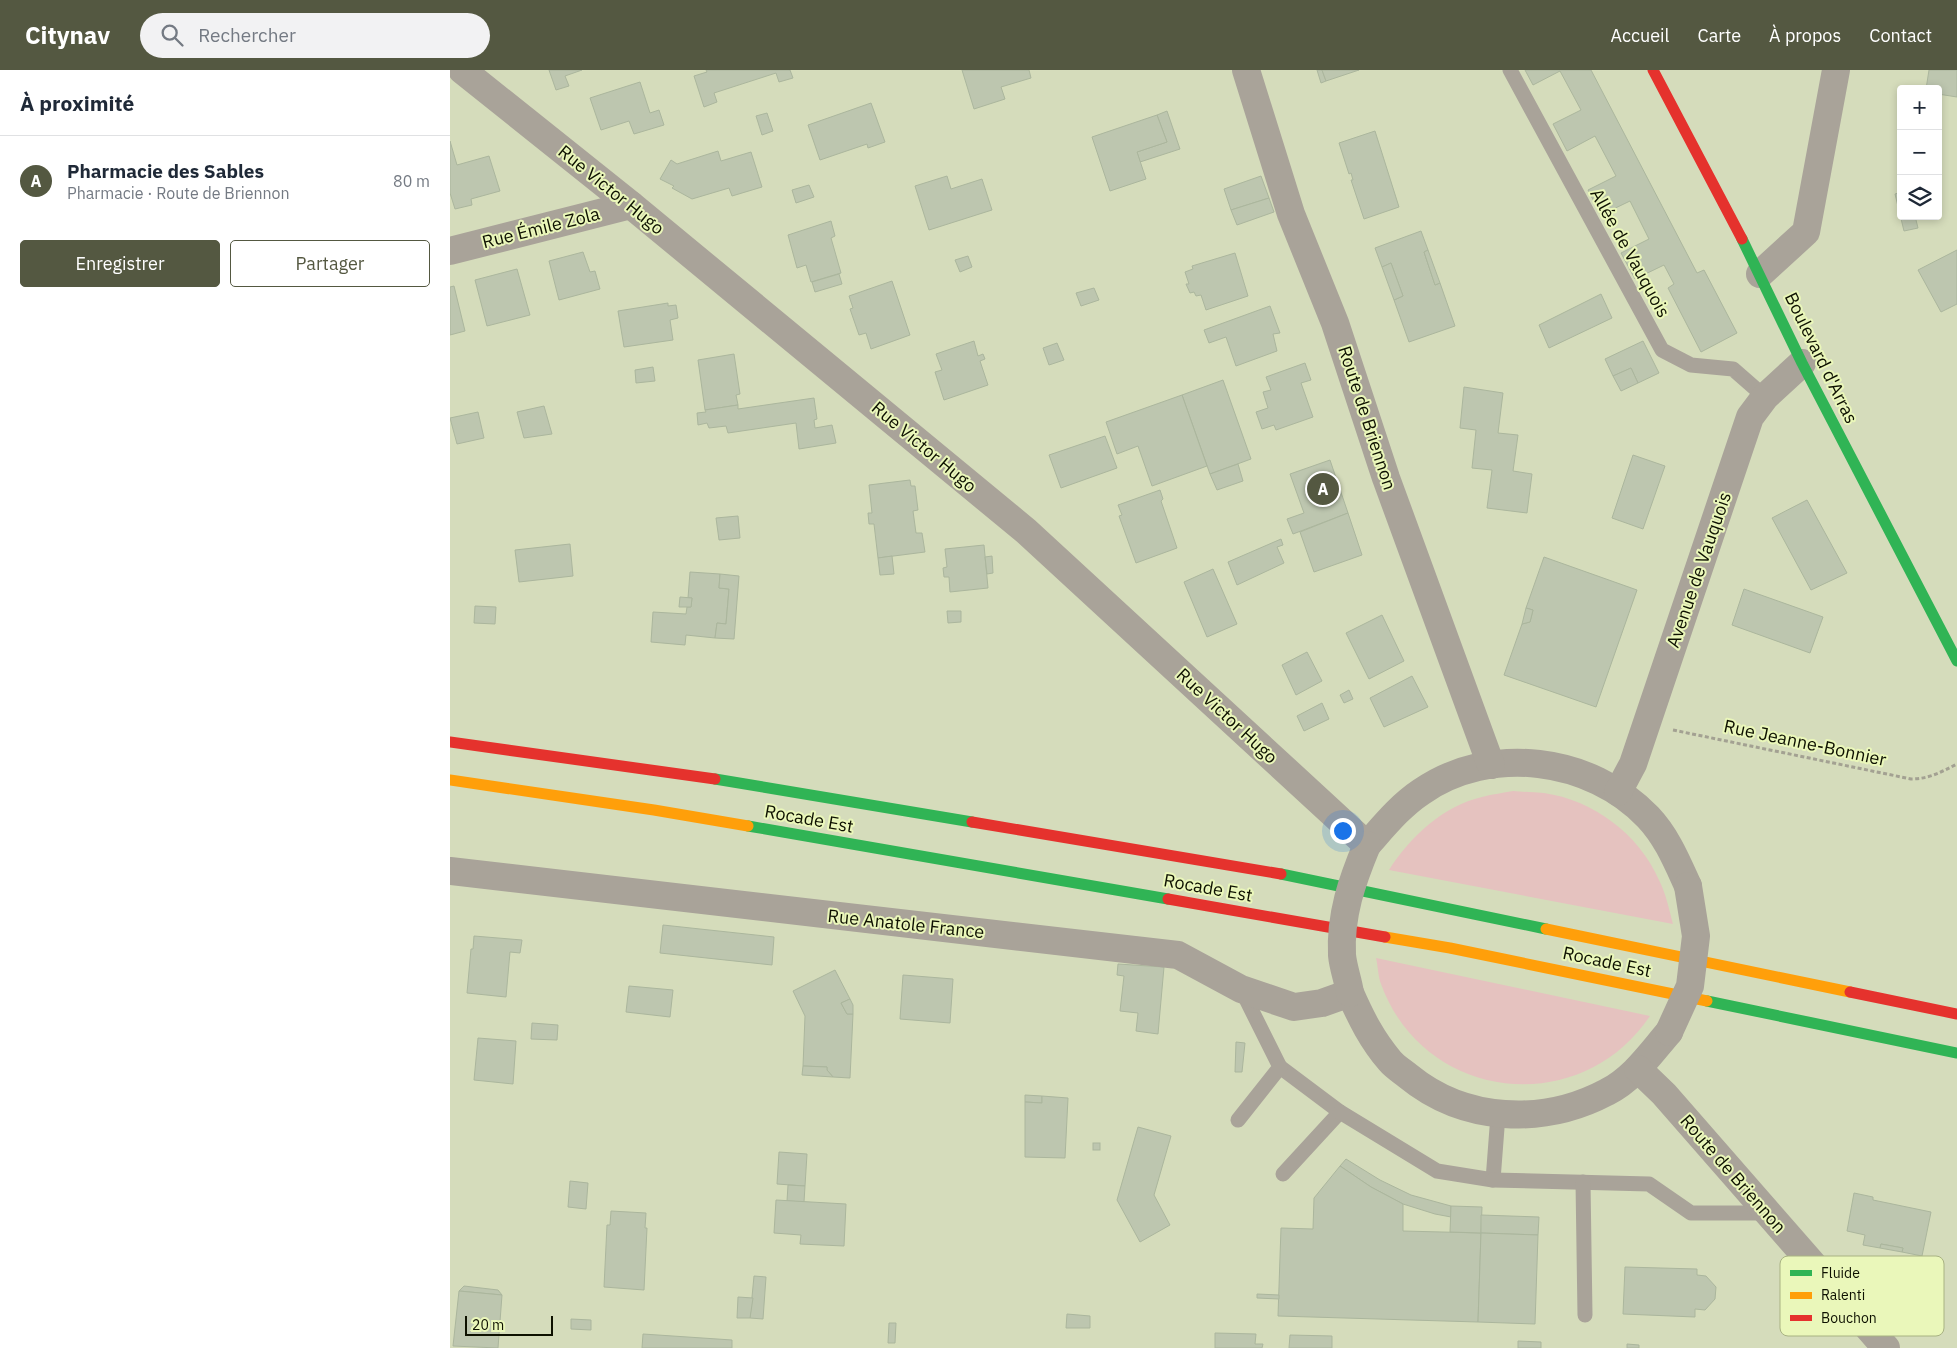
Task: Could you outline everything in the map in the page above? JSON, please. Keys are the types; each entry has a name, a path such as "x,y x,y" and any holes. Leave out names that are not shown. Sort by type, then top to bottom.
{"main road":[{"name":"Boulevard d'Arras","path":"1653,70 1760,274 1802,363 1957,661"},
{"name":"Rocade Est","path":"450,742 703,777 1271,872 1957,1014"},
{"name":"Rocade Est","path":"450,780 654,810 1450,948 1957,1053"}],"street":[{"name":"Rue Victor Hugo","path":"462,70 631,205 1026,532 1368,846"},
{"name":"Route de Briennon","path":"1246,70 1291,214 1335,323 1386,478 1491,764"},
{"path":"1760,274 1806,232 1836,70"},
{"name":"Rue Émile Zola","path":"450,251 631,205"},
{"name":"Avenue de Vauquois","path":"1618,792 1633,764 1750,417 1764,397 1802,363"},
{"path":"1535,762 1578,772 1618,792 1648,818 1672,850 1688,886 1696,936 1690,986 1669,1032 1638,1069 1608,1092 1573,1107 1536,1115 1498,1115 1459,1106 1423,1088 1391,1062 1367,1030 1350,993 1342,955 1343,917 1352,879 1368,846 1392,815 1422,791 1455,774 1491,764 1535,762"},
{"name":"Rue Anatole France","path":"450,871 1178,955 1241,989 1294,1007 1322,1002 1350,993"},
{"name":"Route de Briennon","path":"1638,1069 1664,1094 1804,1256"},
{"name":"Route de Briennon","path":"1875,1336 1886,1348"}],"lane":[{"name":"Allée de Vauquois","path":"1510,70 1662,350 1691,365 1733,369 1764,397"},
{"path":"1241,989 1280,1067 1340,1112 1438,1171 1493,1180 1649,1184 1691,1213 1766,1213"},
{"path":"1238,1120 1280,1067"},
{"path":"1283,1174 1340,1112"},
{"path":"1493,1180 1498,1115"},
{"path":"1584,1182 1585,1315"}],"path":[{"name":"Rue Jeanne-Bonnier","path":"1646,725 1910,779 1924,779 1957,764"}],"shaded area":[{"path":"1513,791 1544,793 1580,803 1597,811 1627,834 1650,863 1659,880 1673,924 1389,870 1417,835 1441,815 1468,801"},
{"path":"1376,958 1650,1016 1620,1049 1584,1071 1545,1083 1505,1083 1467,1073 1431,1053 1402,1024 1381,984"}],"building":[{"path":"549,70 582,70 565,76 569,86 556,90"},
{"path":"706,70 790,70 793,78 779,82 776,73 714,93 717,102 704,107 694,76 707,72"},
{"path":"962,70 1029,70 1031,78 1001,87 1005,99 974,109"},
{"path":"1317,70 1322,70 1326,81 1321,83"},
{"path":"1322,70 1359,70 1326,81"},
{"path":"1525,70 1591,70 1697,273 1704,270 1737,333 1701,352 1668,288 1674,284 1664,265 1635,279 1621,253 1649,239 1630,201 1601,215 1588,190 1616,176 1595,136 1567,151 1553,124 1581,110 1560,71 1533,85"},
{"path":"1929,70 1957,70 1957,97 1942,95 1942,85 1927,85"},
{"path":"640,82 650,113 659,110 664,125 634,134 629,121 601,130 590,98"},
{"path":"871,103 885,142 868,148 867,144 820,160 808,125"},
{"path":"1167,111 1180,149 1140,162 1137,152 1167,142 1157,115"},
{"path":"767,113 773,131 762,135 756,116"},
{"path":"1157,115 1167,142 1137,152 1146,179 1110,191 1092,137"},
{"path":"1375,131 1399,207 1364,219 1351,180 1353,180 1351,173 1349,174 1339,143"},
{"path":"450,141 457,165 489,156 500,191 471,199 472,205 455,209 450,193"},
{"path":"718,151 721,161 751,152 762,187 732,196 729,188 692,199 660,179 671,160 677,164"},
{"path":"947,176 951,189 982,179 992,210 929,230 915,186"},
{"path":"1261,176 1269,198 1231,210 1224,189"},
{"path":"809,185 814,197 796,203 792,190"},
{"path":"1269,198 1274,212 1237,225 1231,210"},
{"path":"1901,220 1916,220 1918,228 1904,231"},
{"path":"831,221 835,236 831,238 841,273 811,282 806,265 797,268 788,235"},
{"path":"1421,231 1428,250 1424,252 1435,285 1440,283 1455,326 1409,342 1394,300 1403,296 1391,263 1382,267 1375,248"},
{"path":"1428,250 1440,283 1435,285 1424,252"},
{"path":"1957,250 1957,304 1941,312 1918,270"},
{"path":"583,252 590,272 595,271 600,289 559,300 549,261"},
{"path":"1235,253 1248,296 1206,310 1201,295 1196,296 1194,292 1190,293 1186,284 1189,284 1185,272 1193,269 1192,266"},
{"path":"968,256 972,267 960,272 955,260"},
{"path":"1391,263 1403,296 1394,300 1382,267"},
{"path":"517,269 530,315 487,326 475,280"},
{"path":"839,274 842,284 815,292 812,282"},
{"path":"892,281 910,335 871,349 866,333 859,335 850,309 853,308 849,296"},
{"path":"454,286 465,331 450,335 450,287"},
{"path":"1094,288 1099,300 1081,306 1076,293"},
{"path":"1601,294 1612,318 1549,348 1539,325"},
{"path":"668,303 668,306 676,305 678,318 670,320 673,340 624,347 618,311"},
{"path":"1270,306 1280,333 1273,334 1277,351 1236,366 1226,337 1209,343 1204,330"},
{"path":"974,341 978,356 983,354 985,359 980,361 988,385 944,400 935,372 942,370 936,354"},
{"path":"1643,341 1659,373 1638,383 1631,368 1613,376 1605,359"},
{"path":"1057,343 1064,360 1049,365 1043,348"},
{"path":"734,354 740,394 736,395 738,405 705,410 698,360"},
{"path":"1305,363 1311,380 1301,383 1313,417 1276,430 1274,425 1262,429 1256,412 1268,408 1263,392 1271,390 1266,377"},
{"path":"653,367 655,381 636,383 635,370"},
{"path":"1631,368 1638,383 1621,391 1613,376"},
{"path":"1223,380 1251,459 1210,474 1182,395"},
{"path":"1464,387 1503,393 1498,433 1518,435 1513,471 1532,474 1527,513 1487,508 1492,470 1472,468 1476,430 1460,428"},
{"path":"1182,395 1207,466 1152,486 1138,446 1117,454 1106,422"},
{"path":"814,398 817,419 814,420 815,428 832,425 836,443 799,449 796,423 728,433 726,426 709,428 707,423 698,425 697,413 706,412 705,410 738,405 738,409"},
{"path":"544,406 552,434 524,438 517,412"},
{"path":"478,412 484,438 457,444 450,418"},
{"path":"1105,436 1117,468 1061,488 1049,455"},
{"path":"1633,455 1665,466 1643,529 1612,518"},
{"path":"1330,460 1348,513 1293,534 1287,519 1304,513 1290,474"},
{"path":"1238,464 1243,481 1217,490 1210,474"},
{"path":"910,480 911,486 915,486 918,510 913,511 916,533 922,533 925,552 878,558 874,524 869,524 868,513 872,513 869,485"},
{"path":"1160,490 1163,499 1161,501 1177,548 1136,563 1119,516 1122,515 1118,505"},
{"path":"1807,500 1847,573 1811,590 1772,518"},
{"path":"1348,513 1362,555 1314,572 1300,532"},
{"path":"738,516 740,538 719,540 716,518"},
{"path":"1281,539 1283,545 1277,547 1284,563 1237,585 1228,562"},
{"path":"570,544 573,576 519,582 515,550"},
{"path":"984,545 988,588 950,592 949,577 944,577 943,568 947,567 945,549"},
{"path":"892,556 894,574 880,575 878,558"},
{"path":"992,556 993,573 987,574 985,557"},
{"path":"1544,557 1637,590 1596,707 1504,675 1522,624 1530,622 1533,610 1526,608"},
{"path":"1213,569 1237,624 1207,637 1184,582"},
{"path":"690,572 720,574 719,588 729,589 726,624 717,623 715,638 686,635 685,645 651,642 653,612 686,614 687,607 691,607 692,598 688,598"},
{"path":"720,574 739,576 734,639 715,638 717,623 726,624 729,589 719,588"},
{"path":"1744,589 1823,617 1810,653 1732,625"},
{"path":"680,597 692,598 691,607 679,607"},
{"path":"475,606 496,607 495,624 474,623"},
{"path":"1526,608 1533,610 1530,622 1522,624"},
{"path":"947,611 961,611 961,622 948,623"},
{"path":"1382,615 1404,661 1369,679 1346,633"},
{"path":"1307,652 1322,681 1296,695 1282,665"},
{"path":"1412,676 1428,707 1384,727 1370,698"},
{"path":"1349,690 1353,699 1344,703 1340,695"},
{"path":"1322,703 1329,719 1304,731 1297,716"},
{"path":"663,925 774,937 772,965 660,953"},
{"path":"474,936 522,940 520,953 510,952 506,997 467,993"},
{"path":"1118,964 1164,967 1158,1034 1136,1031 1138,1013 1120,1011 1124,976 1117,975"},
{"path":"835,970 850,999 841,1003 847,1014 853,1014 850,1078 833,1077 827,1070 827,1067 803,1066 805,1016 793,991"},
{"path":"903,975 953,979 950,1023 900,1019"},
{"path":"629,986 673,990 670,1017 626,1012"},
{"path":"850,999 853,1005 853,1014 847,1014 841,1003"},
{"path":"532,1023 558,1025 557,1040 531,1039"},
{"path":"478,1038 516,1041 513,1084 474,1080"},
{"path":"1236,1042 1245,1043 1242,1072 1235,1072"},
{"path":"803,1066 827,1067 827,1070 833,1077 802,1075"},
{"path":"1025,1095 1042,1096 1042,1103 1025,1102"},
{"path":"1042,1096 1068,1098 1065,1158 1025,1157 1025,1102 1042,1103"},
{"path":"1138,1127 1171,1136 1154,1195 1170,1225 1140,1242 1117,1200"},
{"path":"1093,1143 1100,1143 1100,1150 1093,1150"},
{"path":"779,1152 807,1154 805,1186 777,1184"},
{"path":"1346,1159 1380,1180 1411,1195 1451,1206 1451,1217 1403,1204 1371,1187 1340,1166"},
{"path":"1340,1166 1371,1187 1403,1204 1403,1231 1481,1233 1478,1322 1278,1316 1281,1228 1313,1229 1314,1198"},
{"path":"570,1181 588,1183 586,1209 568,1207"},
{"path":"788,1185 805,1186 804,1202 787,1201"},
{"path":"1854,1193 1873,1197 1873,1200 1931,1212 1922,1256 1902,1252 1903,1248 1881,1244 1880,1248 1863,1245 1865,1235 1847,1231"},
{"path":"776,1200 846,1204 844,1246 800,1244 801,1235 774,1233"},
{"path":"1451,1206 1482,1207 1481,1233 1450,1232"},
{"path":"611,1211 646,1213 644,1290 604,1287 607,1225 610,1225"},
{"path":"1481,1215 1539,1217 1538,1235 1481,1233"},
{"path":"1481,1233 1538,1235 1535,1324 1478,1322"},
{"path":"1881,1244 1903,1248 1902,1252 1880,1248"},
{"path":"1625,1267 1697,1269 1697,1275 1706,1276 1716,1287 1715,1299 1705,1310 1695,1309 1695,1317 1623,1314"},
{"path":"754,1276 766,1277 763,1319 750,1318"},
{"path":"464,1286 498,1290 502,1295 459,1291"},
{"path":"459,1291 502,1295 498,1348 453,1346"},
{"path":"1257,1294 1279,1295 1279,1299 1257,1298"},
{"path":"738,1297 753,1298 750,1318 737,1318"},
{"path":"1067,1314 1090,1316 1090,1328 1066,1328"},
{"path":"571,1319 591,1320 591,1330 571,1329"},
{"path":"889,1323 896,1323 895,1343 888,1343"},
{"path":"1215,1333 1256,1334 1255,1344 1263,1344 1262,1348 1215,1348"},
{"path":"643,1334 732,1340 732,1348 642,1348"},
{"path":"1290,1335 1332,1336 1332,1348 1289,1348"},
{"path":"1518,1341 1541,1342 1541,1348 1518,1348"},
{"path":"1627,1344 1639,1345 1639,1348 1627,1348"}],"traffic: fast":[{"path":"1742,239 1802,363 1957,661"},
{"path":"715,779 972,822"},
{"path":"748,826 1168,899"},
{"path":"1281,874 1546,929"},
{"path":"1707,1001 1957,1053"}],"traffic: slow":[{"path":"450,780 748,826"},
{"path":"1546,929 1850,992"},
{"path":"1385,937 1450,948 1707,1001"}],"traffic: jam":[{"path":"1653,70 1742,239"},
{"path":"450,742 715,779"},
{"path":"972,822 1281,874"},
{"path":"1168,899 1385,937"},
{"path":"1850,992 1957,1014"}],"place":[{"name":"Pharmacie des Sables","path":"1323,489"}]}
